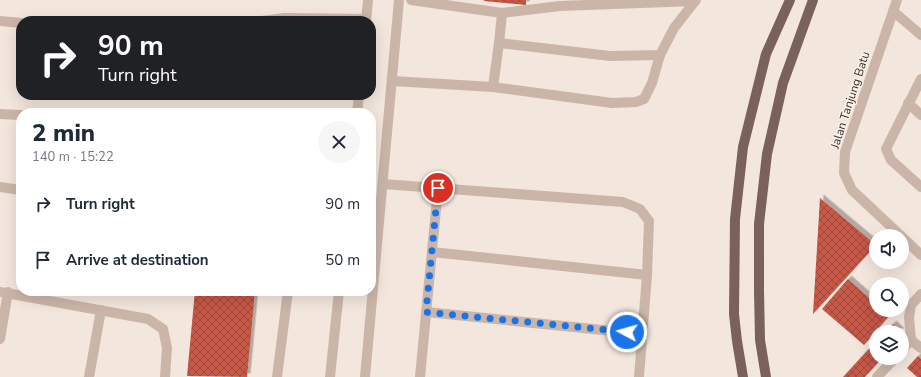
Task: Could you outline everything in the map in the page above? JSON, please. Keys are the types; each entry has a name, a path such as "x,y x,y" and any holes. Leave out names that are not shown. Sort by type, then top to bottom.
{"main road":[{"path":"743,377 734,314 735,219 743,147 766,54 790,0"},
{"path":"766,377 760,340 759,224 767,154 783,83 813,0"}],"lane":[{"path":"366,16 368,0"},
{"path":"376,259 399,0"},
{"path":"411,0 438,2 502,12 560,3 696,0"},
{"path":"392,81 493,87 612,103 636,102 644,99 652,83 660,55 674,28 696,0"},
{"name":"Jalan Tanjung Batu","path":"894,229 852,190 844,173 845,152 897,0"},
{"path":"893,11 921,35"},
{"path":"493,87 502,12"},
{"path":"0,21 16,23"},
{"path":"498,43 610,56 660,55"},
{"path":"921,79 886,149 890,160 921,187"},
{"path":"908,103 921,115"},
{"path":"0,114 16,115"},
{"path":"383,184 623,202 640,209 649,221 647,275 638,377"},
{"path":"0,187 16,189"},
{"path":"420,377 438,188"},
{"name":"Jalan Tanjung Batu","path":"909,243 921,255"},
{"path":"432,252 647,275"},
{"path":"0,339 4,292 16,294"},
{"path":"921,294 911,305 909,317 912,340 921,348"},
{"path":"26,296 148,319 163,329 167,348 165,377"},
{"path":"277,377 287,296"},
{"path":"330,377 338,296"},
{"path":"365,377 373,296"},
{"path":"90,377 101,310"},
{"path":"426,312 642,334"},
{"path":"909,343 912,340"},
{"path":"877,377 888,365"}],"building":[{"path":"526,0 526,5 484,1"},
{"path":"820,198 869,239 869,253 813,314"},
{"path":"848,279 869,298 869,317 888,317 881,325 869,325 869,339 864,345 822,309"},
{"path":"195,296 255,296 247,377 187,376"},
{"path":"869,349 869,365 876,365 865,377 843,377"},
{"path":"918,356 921,359 921,377 917,377 907,368"}],"route":[{"path":"438,188 426,312 627,332"}]}
